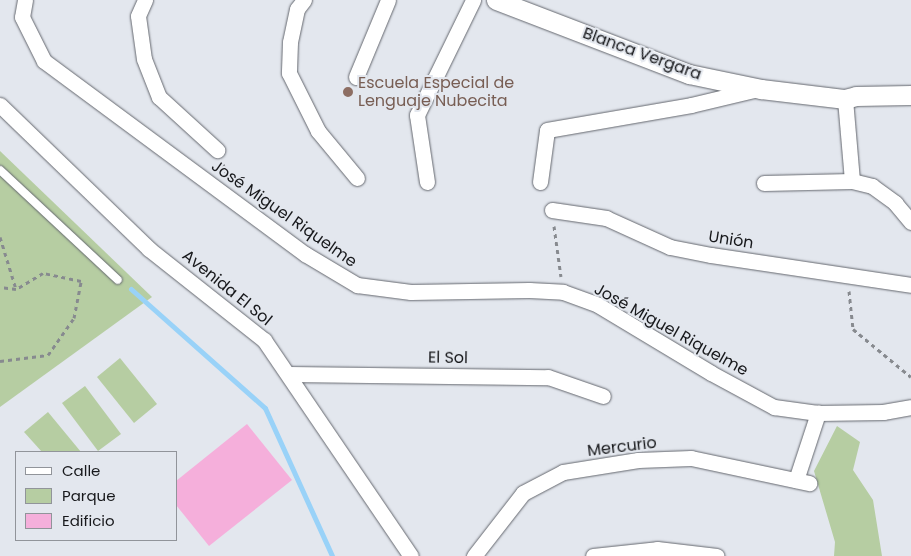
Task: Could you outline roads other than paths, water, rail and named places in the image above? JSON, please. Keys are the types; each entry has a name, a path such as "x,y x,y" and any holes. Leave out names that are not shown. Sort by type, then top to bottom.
{"street":[{"name":"José Miguel Riquelme","path":"25,0 22,17 44,61 289,242 357,285 411,292 529,290 563,292 598,305 711,373 774,407 818,413 883,412 911,407"},
{"path":"145,0 138,16 144,59 159,97 217,150"},
{"path":"304,0 297,9 290,42 289,73 318,132 357,178"},
{"path":"356,77 388,0"},
{"path":"427,182 417,115 473,0"},
{"name":"Blanca Vergara","path":"496,0 689,74 761,89 845,99 856,96 911,95"},
{"path":"540,182 547,130 691,105 761,89"},
{"path":"845,99 852,181"},
{"name":"Avenida El Sol","path":"0,105 149,249 264,340 289,374 411,556"},
{"path":"764,183 852,181 872,186 895,203 911,222"},
{"name":"Unión","path":"552,210 606,218 670,247 847,276 911,284"},
{"name":"El Sol","path":"289,374 548,377 603,396"},
{"name":"Mercurio","path":"474,556 523,493 563,472 638,460 690,458 802,482 818,413"},
{"path":"593,556 657,548 717,556"}],"lane":[{"path":"0,170 118,280"}],"waterway":[{"path":"131,289 265,408 332,556"}],"place":[{"name":"Escuela Especial de Lenguaje Nubecita","path":"348,92"}]}
